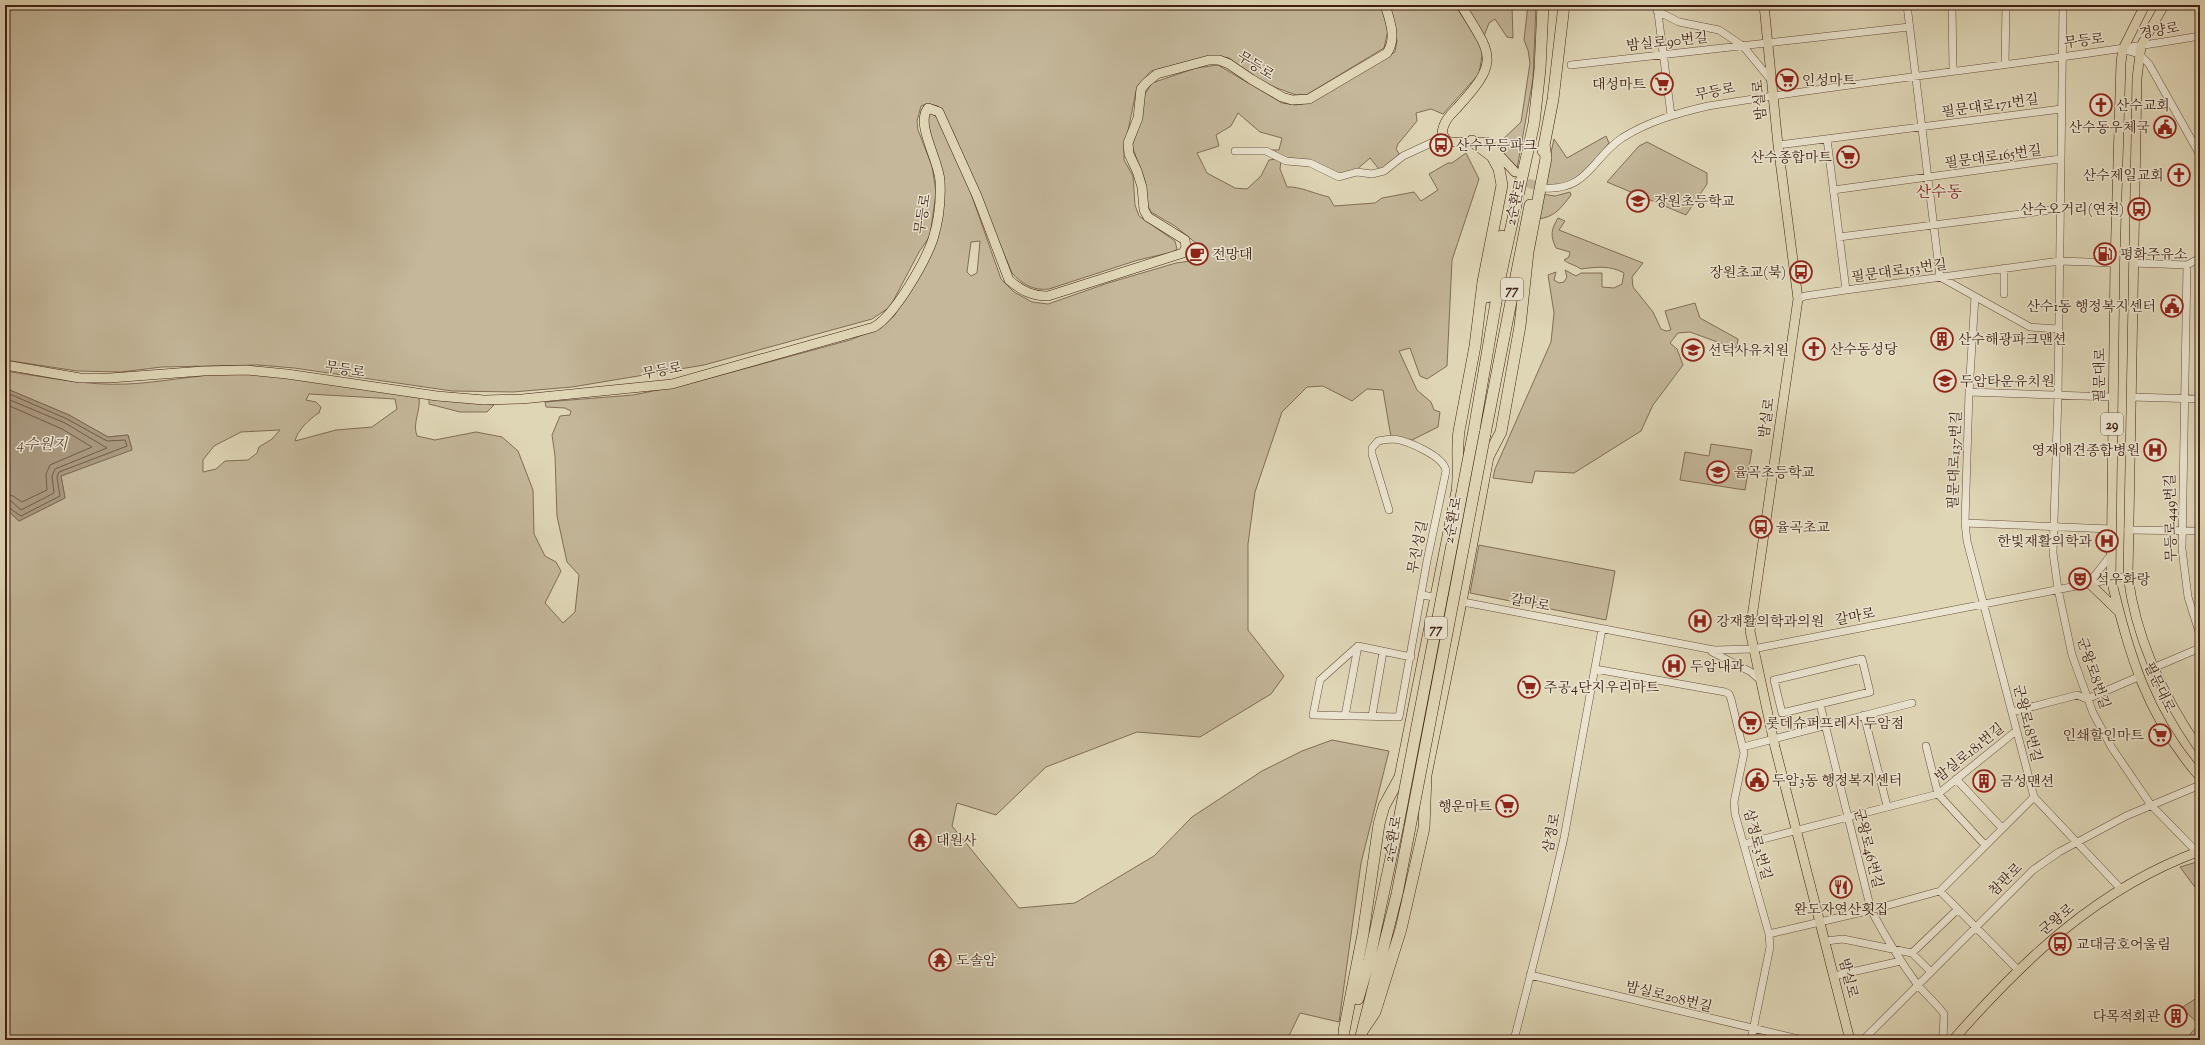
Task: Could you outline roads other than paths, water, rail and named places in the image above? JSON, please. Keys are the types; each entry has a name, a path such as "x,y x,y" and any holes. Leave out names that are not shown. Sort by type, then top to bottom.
{"highway":[{"name":"2순환로","path":"1362,1035 1397,894 1410,827 1479,432 1501,273 1520,170 1531,141 1538,97 1543,5"},
{"name":"2순환로","path":"1345,1040 1368,961 1398,825 1479,432 1544,144 1562,34 1564,5"},
{"path":"1345,1040 1368,906 1379,824 1384,806 1400,777 1434,597 1454,505 1460,468 1458,455 1459,432 1475,346 1483,282 1502,185 1499,169 1492,156 1472,141"},
{"path":"1362,1035 1375,1012 1401,929 1424,828 1426,780 1443,684 1461,602 1488,457 1501,432 1520,326 1528,252 1546,158 1544,144"},
{"path":"1475,346 1479,339 1493,269 1520,170"},
{"path":"1459,432 1460,442 1464,448 1491,451"},
{"path":"1426,780 1424,741 1446,599 1457,542 1465,480 1458,455"},
{"path":"1454,505 1457,542"},
{"path":"1440,640 1458,616"},
{"path":"1437,655 1443,684"},
{"path":"1392,793 1399,790 1410,790 1425,795"}],"main road":[{"name":"무등로","path":"5,365 80,378 110,378 247,370 287,374 437,396 484,400 579,394 672,384 744,365 874,327 891,313 907,289 933,239 939,212 940,180 931,144 924,130 924,114 928,108 938,112 977,196 1009,280 1019,288 1034,296 1048,296 1183,253 1186,247 1185,240 1148,217 1144,210 1142,188 1137,171 1129,154 1128,144 1138,118 1141,89 1146,82 1157,74 1209,60 1219,60 1230,64 1251,80 1282,97 1292,100 1309,99 1387,53 1391,46 1392,38 1385,5"},
{"path":"1461,5 1484,43 1488,61 1484,76 1445,122 1442,133 1450,142 1480,141 1492,145 1520,170"},
{"name":"밤실로","path":"1764,5 1772,95 1798,299 1750,631 1773,738 1826,941 1850,1040"},
{"name":"필문대로","path":"2145,5 2123,49 2120,74 2112,397 2111,579 2138,677 2160,722 2200,777"},
{"name":"필문대로","path":"2164,5 2140,50 2133,263 2128,576 2135,613 2153,668 2178,718 2200,750"},
{"path":"2089,583 2119,611"},
{"name":"군왕로","path":"1953,1040 2019,971 2088,910 2120,888 2198,851"}],"street":[{"path":"1907,5 1929,178"},
{"path":"1952,5 1953,70"},
{"path":"2005,64 2006,5"},
{"path":"2054,527 2058,395 2061,57 2063,5"},
{"path":"1657,8 1679,22 1719,30 1743,46 1771,80"},
{"path":"1657,8 1671,115"},
{"name":"밤실로90번길","path":"1571,65 1909,27"},
{"name":"경양로","path":"2123,49 2140,50 2200,36"},
{"name":"무등로","path":"1544,188 1555,189 1577,182 1622,138 1648,124 1671,115 1706,106 1915,75 2123,49"},
{"path":"2140,50 2200,155"},
{"name":"필문대로171번길","path":"1778,145 1922,128 2061,109"},
{"path":"1235,151 1266,150 1286,161 1310,163 1339,177 1357,172 1372,174 1384,171 1403,156 1444,137"},
{"path":"1827,139 1846,290"},
{"name":"필문대로165번길","path":"1833,190 2060,160"},
{"name":"필문대로165번길","path":"1929,178 1940,278"},
{"path":"1839,237 2060,208"},
{"path":"2133,263 2187,265 2200,258"},
{"name":"필문대로153번길","path":"1798,299 1805,296 1846,290 2060,261 2115,262"},
{"name":"무등로449번길","path":"2187,265 2183,399 2182,531 2186,587 2200,635"},
{"path":"2004,268 2004,294"},
{"path":"1940,278 2030,328 2058,329"},
{"path":"1969,392 1975,297"},
{"name":"필문대로137번길","path":"1982,604 1967,541 1965,523 1969,392 2112,397"},
{"path":"2130,397 2200,399"},
{"name":"무진성길","path":"1358,646 1320,680 1313,715 1399,717 1446,471 1446,466 1442,461 1424,450 1394,439 1378,441 1372,448 1372,454 1389,510"},
{"path":"1965,523 2111,529"},
{"name":"군왕로8번길","path":"2054,527 2053,557 2058,589 2068,641 2087,699 2112,748 2152,805 2198,851"},
{"path":"2128,530 2200,531"},
{"path":"2089,583 2111,554"},
{"name":"갈마로","path":"1422,595 1706,649 1732,651 1753,649 2128,576"},
{"name":"군왕로18번길","path":"1982,604 2034,796 2120,888"},
{"name":"삼정로","path":"1514,1040 1564,838 1602,629"},
{"path":"1344,716 1358,646 1411,657"},
{"path":"2153,668 2200,648"},
{"path":"1706,649 1752,672 1760,680"},
{"path":"1372,716 1383,652"},
{"path":"1862,659 1870,692 1820,704 1782,713 1774,680 1862,659"},
{"name":"삼정로3번길","path":"1595,669 1729,694 1743,747 1743,763 1734,806 1769,934 1770,947 1751,1040"},
{"path":"2012,712 2077,695 2087,699 2138,677"},
{"path":"1743,747 1912,703"},
{"name":"군왕로46번길","path":"1820,704 1871,910 1901,961 1918,985 1944,1014 1943,1040"},
{"path":"1864,715 1886,806"},
{"name":"밤실로181번길","path":"1797,831 1847,816 1938,794 2016,730"},
{"name":"밤실로181번길","path":"1926,746 1938,794 1984,844"},
{"path":"1956,779 2002,828"},
{"name":"참판로","path":"1863,1040 2033,870 2059,852 2152,805 2200,785"},
{"path":"1769,934 1871,910 1940,891 1984,844 2034,796"},
{"path":"1744,844 1797,831"},
{"path":"1940,891 2019,971"},
{"path":"1912,953 1958,909"},
{"path":"1826,941 1843,939 1912,953 1931,972"},
{"path":"1834,976 1901,961"},
{"name":"밤실로208번길","path":"1530,975 1753,1030 1803,1040"}],"water":[{"name":"4수원지","path":"5,388 69,415 108,437 128,435 132,450 61,476 65,498 19,521 5,508"}],"tunnel":[{"path":"1517,175 1524,182 1544,188"}],"place":[{"name":"인성마트","path":"1787,80"},
{"name":"대성마트","path":"1662,84"},
{"name":"산수교회","path":"2101,105"},
{"name":"산수동우체국","path":"2165,127"},
{"name":"산수무등파크","path":"1441,145"},
{"name":"산수종합마트","path":"1848,157"},
{"name":"산수제일교회","path":"2179,175"},
{"name":"장원초등학교","path":"1638,201"},
{"name":"산수오거리(연천)","path":"2139,209"},
{"name":"전망대","path":"1197,254"},
{"name":"평화주유소","path":"2105,254"},
{"name":"장원초교(북)","path":"1801,272"},
{"name":"산수1동 행정복지센터","path":"2172,306"},
{"name":"산수해광파크맨션","path":"1942,339"},
{"name":"산수동성당","path":"1814,349"},
{"name":"선덕사유치원","path":"1693,350"},
{"name":"두암타운유치원","path":"1945,381"},
{"name":"영재애견종합병원","path":"2155,450"},
{"name":"율곡초등학교","path":"1718,472"},
{"name":"율곡초교","path":"1761,527"},
{"name":"한빛재활의학과","path":"2107,541"},
{"name":"석우화랑","path":"2080,579"},
{"name":"강재활의학과의원","path":"1700,621"},
{"name":"두암내과","path":"1674,666"},
{"name":"주공4단지우리마트","path":"1529,687"},
{"name":"롯데슈퍼프레시 두암점","path":"1750,723"},
{"name":"인쇄할인마트","path":"2160,735"},
{"name":"두암3동 행정복지센터","path":"1757,780"},
{"name":"금성맨션","path":"1984,781"},
{"name":"행운마트","path":"1507,806"},
{"name":"대원사","path":"920,840"},
{"name":"완도자연산횟집","path":"1841,887"},
{"name":"교대금호어울림","path":"2060,944"},
{"name":"도솔암","path":"940,960"},
{"name":"다목적회관","path":"2176,1016"}],"district":[{"name":"산수동","path":"1939,191"}]}
